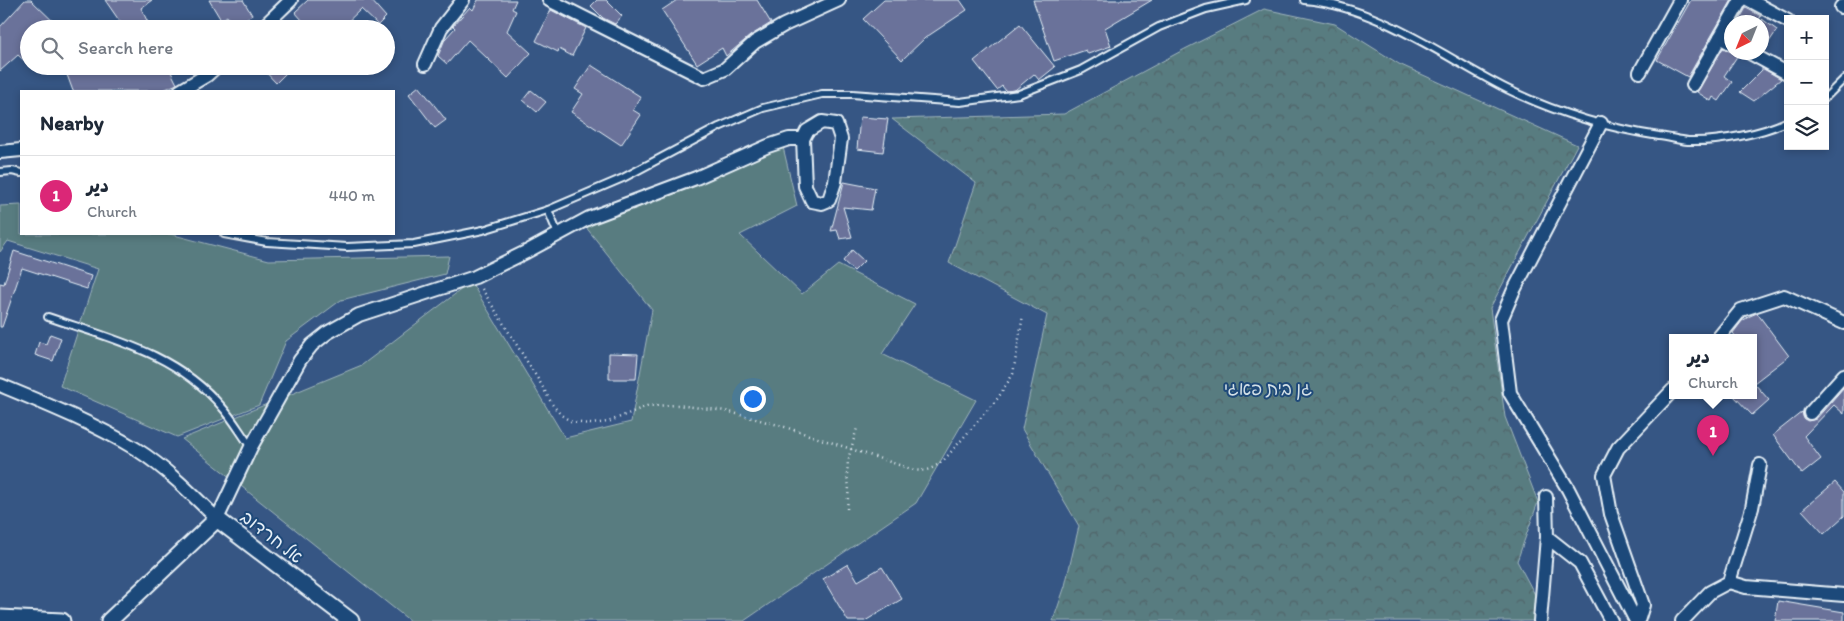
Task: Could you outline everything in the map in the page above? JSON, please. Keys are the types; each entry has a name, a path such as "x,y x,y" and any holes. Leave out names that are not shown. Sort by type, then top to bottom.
{"street":[{"path":"270,20 291,0"},
{"path":"425,64 441,28 463,0"},
{"path":"550,0 704,78 725,68 755,42 784,25 839,0"},
{"path":"1640,72 1680,0"},
{"path":"1693,85 1741,0"},
{"path":"1749,0 1784,19"},
{"path":"1720,37 1724,39"},
{"path":"1763,60 1784,71"},
{"path":"182,90 207,75"},
{"path":"822,122 836,124 841,139 835,182 829,200 822,203 812,201 805,186 803,139 807,131 822,122"},
{"path":"1601,123 1513,292 1501,320 1510,393 1568,489 1637,621"},
{"path":"0,385 75,416 137,450 175,478 217,519 251,447 300,360 312,345 327,333 359,315 475,277 589,218 696,178 768,146 788,139 803,139"},
{"path":"0,152 20,150"},
{"path":"1721,334 1741,310 1784,296 1844,323"},
{"path":"1810,414 1844,374"},
{"path":"1637,621 1643,605 1611,514 1604,476 1618,448 1669,394"},
{"path":"1729,582 1752,508 1760,465"},
{"path":"1540,621 1548,537 1546,497"},
{"name":"אל חרדוב","path":"109,621 217,519 351,621"},
{"path":"1548,537 1580,563 1611,621"},
{"path":"1682,621 1710,592 1729,582 1746,587 1844,595"},
{"path":"0,618 62,621"}],"lane":[{"path":"229,235 267,242 347,247 414,244 482,230 548,210 623,178 719,126 763,108 822,94 960,102 1019,94 1081,70 1159,27 1206,9 1246,0"},
{"path":"1304,0 1324,2 1364,13 1509,89 1557,109 1601,123 1646,134 1689,141 1737,137 1773,128 1784,123"},
{"path":"1829,94 1844,79"},
{"path":"0,172 20,173"},
{"path":"548,210 558,234"},
{"path":"48,317 151,352 175,366 223,407 251,447"}],"path":[{"path":"475,277 552,404 561,416 572,422 591,424 608,422 647,406 677,405 726,411 782,426 914,470 923,471 934,469 944,460 998,398 1013,374 1024,315"},
{"path":"847,510 849,487 847,476 848,460 857,428"}],"green space":[{"name":"גן בית פאגי","path":"1264,9 1335,24 1399,64 1577,145 1490,308 1505,417 1538,502 1517,561 1549,621 1053,621 1065,586 1079,526 1022,429 1047,315 949,263 976,183 892,119 1064,114"},
{"path":"783,147 797,206 740,235 802,294 838,265 915,304 882,354 976,400 916,503 744,621 410,621 182,439 362,365 471,282 565,438 631,422 652,310 585,226 637,208"},
{"path":"20,205 20,235 174,235 269,260 449,256 445,274 341,300 286,341 259,405 177,437 60,386 98,269 8,241 0,252 0,206"}],"building":[{"path":"25,0 31,0 52,20 20,20 20,57 18,55 0,71 0,27"},
{"path":"105,0 152,0 141,8 147,20 119,20"},
{"path":"209,0 243,0 252,15 244,20 229,20 227,16 221,20"},
{"path":"308,0 371,0 386,17 383,20 373,20 361,9 349,20 302,20 295,12"},
{"path":"478,0 516,0 512,9 516,11 507,31 531,53 508,78 468,40 447,64 438,56 445,39 455,28 453,26 470,7 473,10"},
{"path":"597,0 606,0 622,16 615,24 603,18 591,6"},
{"path":"677,0 757,0 771,23 750,36 726,56 722,48 697,64 662,10"},
{"path":"884,0 960,0 967,10 925,38 902,60 863,19"},
{"path":"1033,0 1152,0 1105,28 1111,46 1088,54 1086,50 1054,61"},
{"path":"1691,0 1732,0 1688,77 1657,60"},
{"path":"1746,8 1759,15 1742,15"},
{"path":"551,10 586,28 572,56 559,49 558,52 536,41"},
{"path":"1020,24 1055,67 1039,80 1034,74 1015,90 1006,91 1002,86 997,90 974,61"},
{"path":"1769,24 1777,30 1769,42"},
{"path":"1724,48 1724,60 1735,60 1724,76 1732,82 1719,101 1713,97 1711,101 1697,92"},
{"path":"591,65 641,97 633,110 641,115 621,145 571,112 583,94 575,89"},
{"path":"1762,68 1781,79 1754,101 1740,92"},
{"path":"67,75 172,75 177,84 163,90 73,90"},
{"path":"268,75 284,75 276,83"},
{"path":"419,86 446,120 435,128 409,94"},
{"path":"531,90 546,102 537,112 523,100"},
{"path":"860,117 888,119 883,152 857,149"},
{"path":"844,182 875,188 871,210 843,207 852,237 840,239 837,230 831,231"},
{"path":"852,250 864,261 854,271 843,261"},
{"path":"14,251 91,276 87,289 22,268 2,327 0,327 0,283 4,284"},
{"path":"1757,313 1789,356 1757,381 1757,334 1733,333 1742,321"},
{"path":"50,334 61,338 53,361 35,355 39,342 46,344"},
{"path":"609,353 638,354 636,379 609,379"},
{"path":"1757,386 1769,400 1752,415 1737,399 1757,399"},
{"path":"1844,387 1844,414 1834,405 1804,436 1821,459 1802,474 1773,435 1802,412 1804,419 1808,421 1816,419"},
{"path":"1835,482 1844,492 1844,516 1824,534 1802,510"},
{"path":"848,564 858,581 882,567 902,599 865,621 848,621 823,579"},
{"path":"1778,601 1844,612 1844,621 1775,621"}],"place":[{"name":"دير","path":"1713,456"}]}
